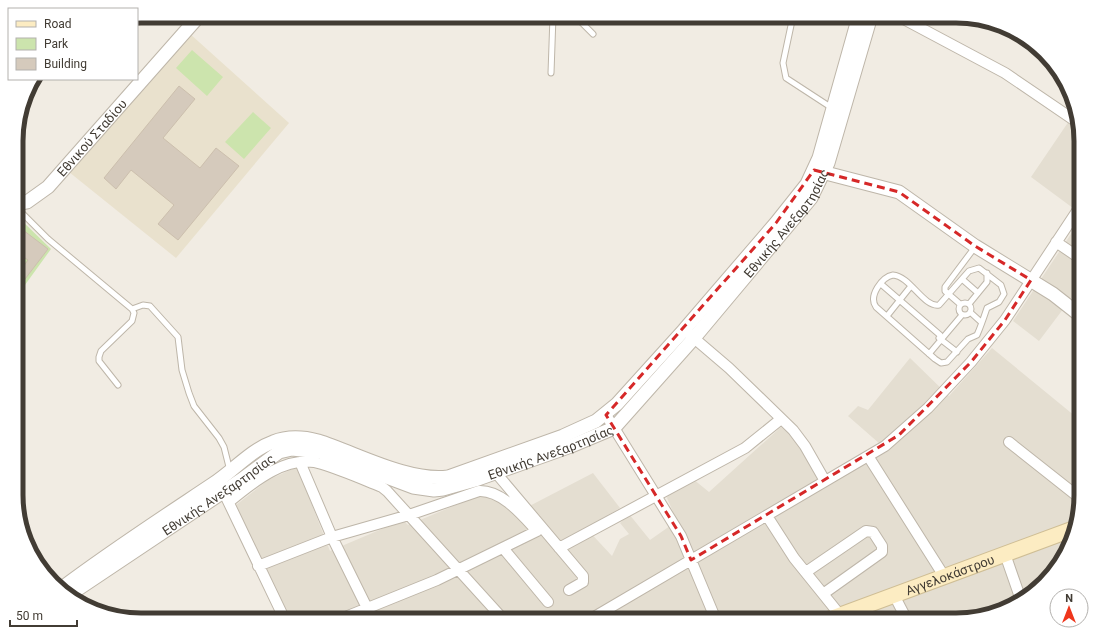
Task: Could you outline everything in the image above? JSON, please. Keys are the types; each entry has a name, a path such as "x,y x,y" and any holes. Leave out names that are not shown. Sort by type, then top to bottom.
{"main road":[{"name":"Αγγελοκάστρου","path":"859,613 894,595 1069,530"}],"street":[{"name":"Εθνικού Σταδίου","path":"23,202 31,200 48,186 193,23"},
{"name":"Εθνικής Ανεξαρτησίας","path":"73,591 279,452 292,449 320,452 380,476 424,490 444,490 606,415 684,330 776,223 807,184 820,171 832,109 857,23"},
{"name":"Εθνικής Ανεξαρτησίας","path":"65,586 104,557 222,492 230,471 272,442 296,438 318,441 425,478 448,477 492,468 572,446 614,428 694,338 811,198 870,23"},
{"path":"911,23 1009,76 1072,118"},
{"path":"820,171 899,192 975,246 1058,297 1074,310"},
{"path":"601,613 889,443 928,408 970,362 1005,320 1074,215"},
{"path":"1056,242 1074,254"},
{"path":"684,330 801,439 824,481"},
{"path":"606,415 680,536 713,613"},
{"path":"559,548 745,448 781,419"},
{"path":"1009,442 1074,493"},
{"path":"868,456 944,576"},
{"path":"300,462 332,537 369,613"},
{"path":"282,613 222,492 286,466 300,462 321,463 382,487 388,491 498,613"},
{"path":"492,468 584,578 583,582 569,590"},
{"path":"258,566 332,537 409,516 479,491 491,492 510,506 537,531 458,570 356,613"},
{"path":"767,516 823,594 831,613"},
{"path":"806,572 866,531 873,532 882,546 882,552 823,594"},
{"path":"503,548 548,602"},
{"path":"1005,554 1020,594"},
{"path":"894,595 903,613"}],"lane":[{"path":"551,73 553,23"},
{"path":"582,23 593,34"},
{"path":"792,23 783,63 786,78 832,109"},
{"path":"23,214 48,238 132,309 134,313 132,321 101,351 99,357 99,361 118,385"},
{"path":"969,304 960,304 945,291 945,287 975,246"},
{"path":"976,268 982,269 1003,287 1004,294 999,302 987,308 985,316 981,322 978,335 968,339 950,360 944,363 938,362 876,307 873,301 873,295 881,284 887,277 894,275 900,276 935,306 941,304 949,295 969,271 976,268"},
{"path":"987,273 987,282"},
{"path":"962,279 978,293"},
{"path":"969,304 987,282 992,280 996,281"},
{"path":"881,284 938,338 941,337 957,352"},
{"path":"886,316 911,286"},
{"path":"960,304 958,309 960,314"},
{"path":"960,314 965,316 970,312 971,307 969,304"},
{"path":"132,309 143,305 150,306 178,337 182,370 194,406 219,438 224,447 230,471"},
{"path":"970,312 981,322"},
{"path":"929,354 960,314"}],"highlighted area":[{"path":"814,170 899,192 975,246 1031,280 1005,320 971,362 899,435 691,560 681,536 606,415 776,223"}],"shaded area":[{"path":"189,33 289,123 176,258 69,172"},
{"path":"1069,121 1073,124 1074,209 1031,177"},
{"path":"1074,230 1074,297 1073,296 1039,341 1013,321"},
{"path":"992,348 1074,415 1074,503 1068,533 1058,554 1050,567 1028,589 1001,604 987,609 971,612 287,613 236,505 268,480 297,467 330,551 403,520 408,525 487,492 516,513 593,473 620,508 586,528 612,556 620,539 629,534 620,523 629,514 650,540 677,521 667,498 669,492 693,479 709,492 781,427 796,439 824,487 888,451 848,416 858,406 868,410 910,358 949,396"}],"green space":[{"path":"192,50 223,77 207,96 176,68"},
{"path":"253,112 271,128 244,159 225,142"},
{"path":"23,222 51,249 23,288"}],"building":[{"path":"179,86 195,99 163,138 200,168 216,148 239,166 178,240 158,224 174,205 131,170 116,189 104,178"},
{"path":"23,230 48,249 23,282 23,267 28,260 23,257 25,253 23,252"}]}
